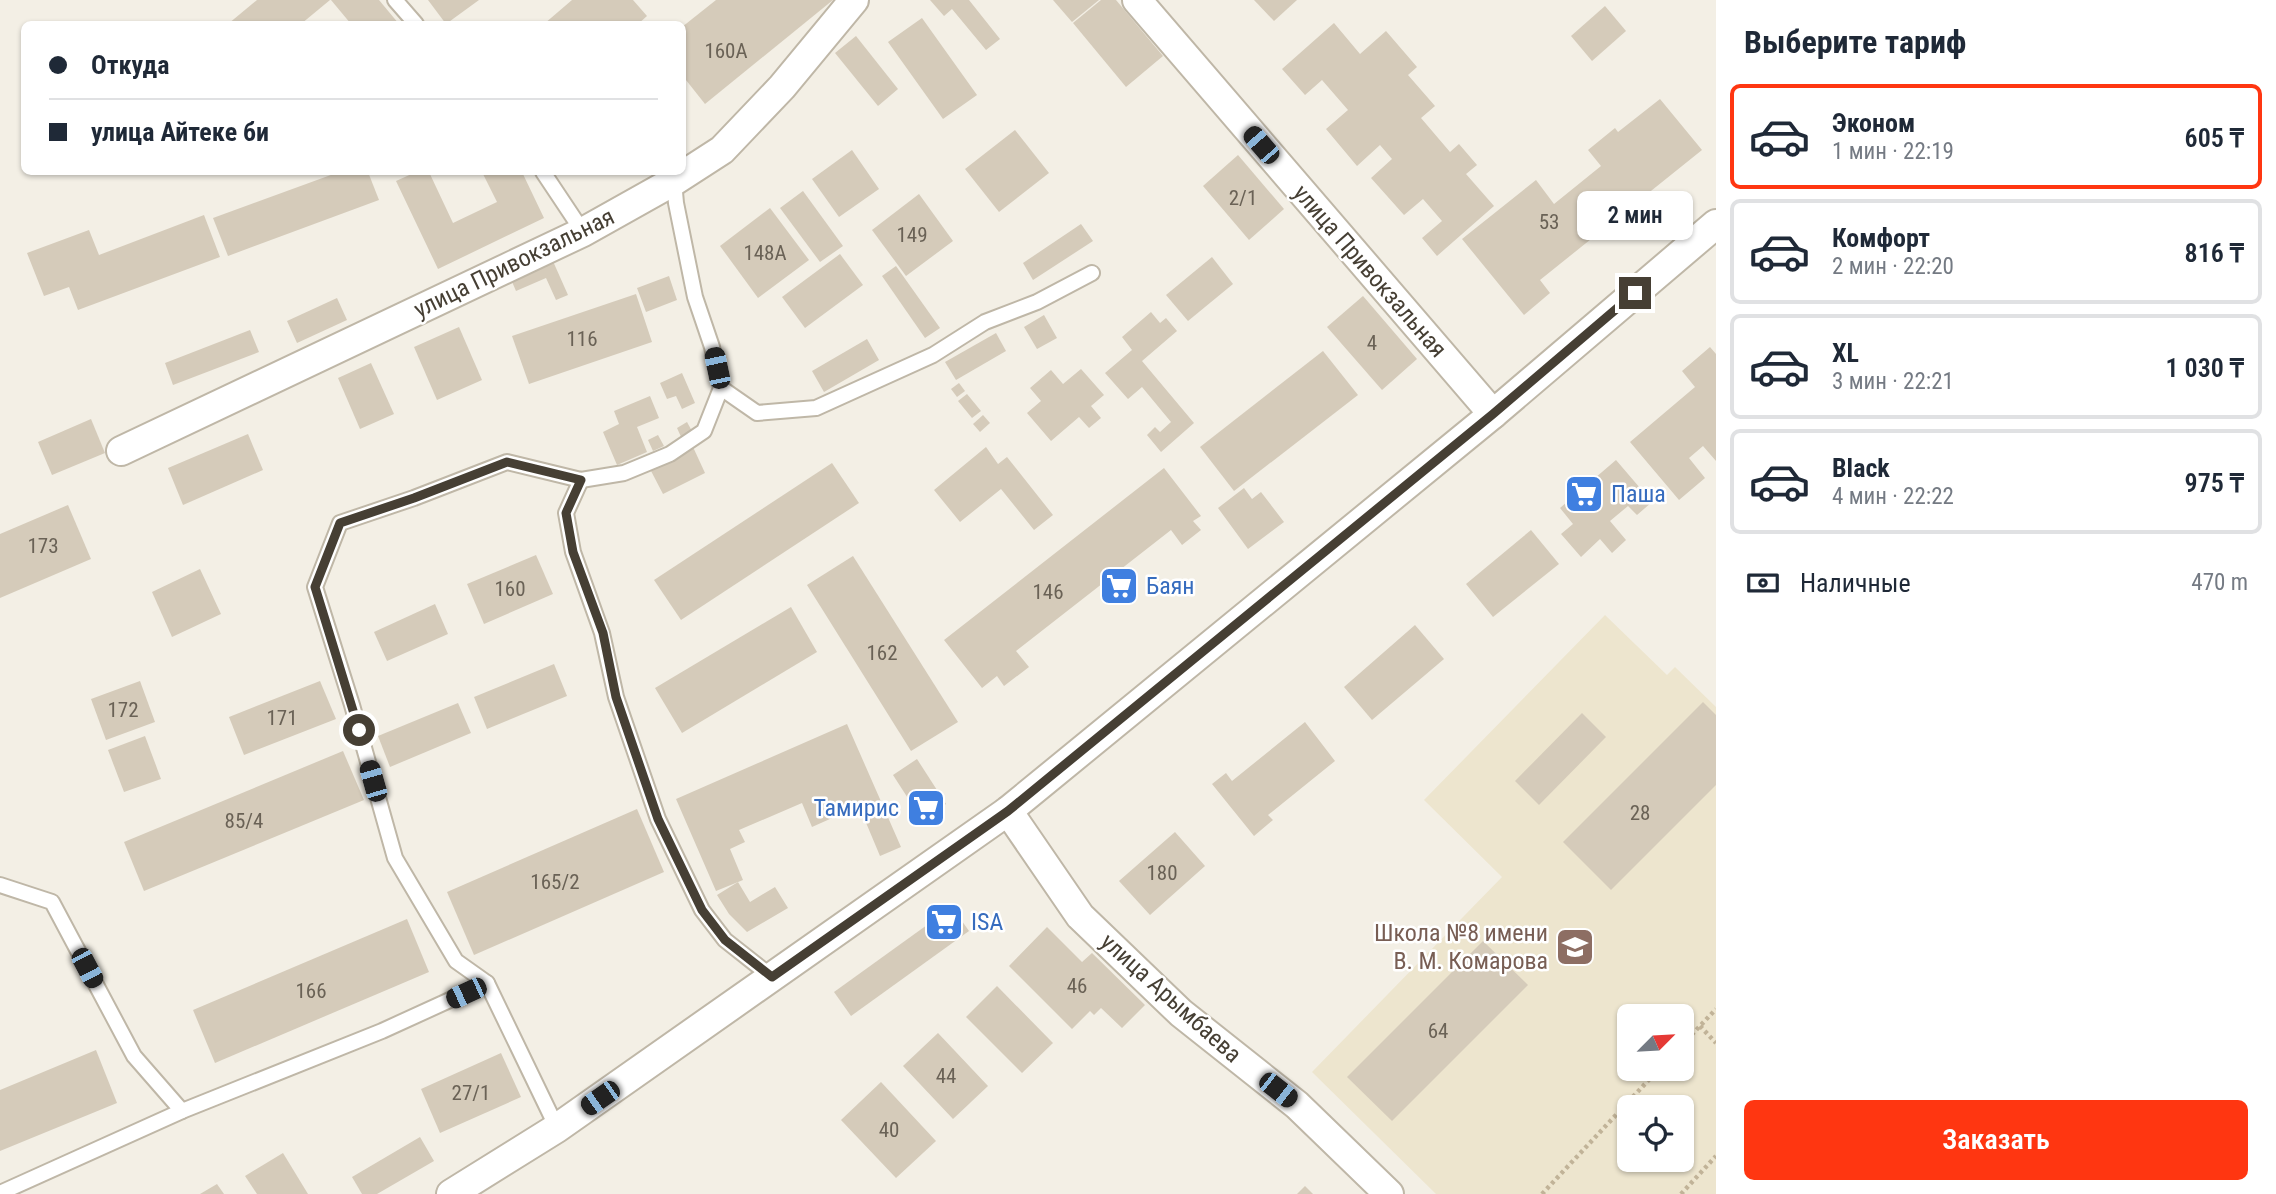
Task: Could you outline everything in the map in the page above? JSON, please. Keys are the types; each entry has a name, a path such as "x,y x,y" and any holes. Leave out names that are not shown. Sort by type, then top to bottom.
{"street":[{"name":"улица Привокзальная","path":"686,173 722,150 782,87 854,0"},
{"name":"улица Привокзальная","path":"1137,0 1493,414"},
{"name":"улица Привокзальная","path":"121,451 583,232 683,175"},
{"path":"451,1194 557,1128 1008,811 1493,414 1716,224"},
{"name":"улица Арымбаева","path":"1008,811 1080,916 1181,1013 1297,1105 1389,1194"}],"lane":[{"path":"395,0 413,21"},
{"path":"545,175 583,232"},
{"path":"557,1128 487,983 456,961 395,858 315,587 340,523 507,462 581,480 624,473 670,454 704,431 721,388 712,347 695,297 674,181"},
{"path":"721,388 757,412 816,408 933,355 985,322 1037,302 1092,273"},
{"path":"581,480 566,513 573,552 603,633 616,697 658,819 702,910 725,940 772,977"},
{"path":"0,885 52,902 134,1056 182,1111"},
{"path":"0,1193 182,1111 382,1031 487,983"}],"path":[{"path":"1694,1032 1716,1009"},
{"path":"1700,1026 1716,1043"},
{"path":"1542,1194 1647,1082"},
{"path":"1681,1194 1716,1156"}],"shaded area":[{"name":"Школа №8 имени В. М. Комарова","path":"1605,615 1667,675 1675,667 1716,707 1716,1194 1436,1194 1312,1072 1502,877 1424,800"}],"building":[{"path":"257,0 330,0 305,21 232,21"},
{"path":"331,0 379,0 396,21 348,21"},
{"path":"428,0 479,0 450,21 444,21"},
{"path":"572,0 633,0 647,16 641,21 548,21"},
{"path":"716,0 833,0 705,104 686,80 686,24"},
{"path":"930,0 969,0 1000,39 986,50 952,9 944,16"},
{"path":"1053,0 1099,0 1072,22"},
{"path":"1101,0 1116,0 1163,56 1126,87 1073,23"},
{"path":"1254,0 1297,0 1274,21"},
{"path":"1605,6 1626,31 1592,61 1571,36"},
{"path":"922,18 977,95 943,119 888,42"},
{"path":"1334,23 1360,54 1386,31 1417,67 1408,75 1435,106 1421,118 1450,152 1459,144 1477,165 1466,174 1494,206 1437,256 1422,238 1442,221 1423,199 1404,215 1371,178 1392,159 1380,145 1357,166 1326,129 1348,110 1322,80 1305,95 1282,69"},
{"path":"856,36 898,89 878,106 835,53"},
{"path":"1660,99 1702,150 1540,280 1550,293 1524,315 1462,239 1536,180 1554,204 1601,166 1588,150 1615,128 1618,132"},
{"path":"1015,130 1049,173 999,212 965,169"},
{"path":"852,150 879,189 839,217 812,179"},
{"path":"1238,155 1284,209 1249,240 1203,186"},
{"path":"331,175 369,175 379,200 228,256 213,218"},
{"path":"409,175 430,175 453,223 497,202 484,175 523,175 544,218 438,269 396,181"},
{"path":"803,191 843,246 820,262 780,208"},
{"path":"919,194 953,241 906,276 872,230"},
{"path":"770,208 809,260 758,298 720,246"},
{"path":"204,215 220,257 78,310 69,287 44,296 27,253 89,230 99,255"},
{"path":"1081,224 1093,241 1033,280 1023,263"},
{"path":"840,254 863,285 805,328 782,297"},
{"path":"1212,257 1233,284 1188,321 1166,295"},
{"path":"552,259 568,295 556,300 546,278 516,291 510,277"},
{"path":"896,266 940,328 925,338 882,276"},
{"path":"669,276 677,300 646,312 637,288"},
{"path":"636,294 652,342 529,384 512,336"},
{"path":"1363,296 1417,359 1382,390 1327,327"},
{"path":"337,298 347,320 297,343 287,321"},
{"path":"1151,312 1160,323 1166,318 1177,331 1142,361 1194,423 1161,452 1147,435 1155,427 1160,432 1171,422 1142,387 1128,399 1105,373 1132,350 1122,337"},
{"path":"1044,315 1057,338 1037,349 1024,327"},
{"path":"459,327 482,380 437,400 414,347"},
{"path":"250,330 259,352 173,385 165,363"},
{"path":"996,333 1006,351 956,380 945,362"},
{"path":"867,339 879,360 824,392 812,371"},
{"path":"1710,347 1716,354 1716,461 1703,446 1689,458 1705,478 1679,500 1630,442 1695,387 1682,371"},
{"path":"1323,351 1358,395 1234,491 1200,447"},
{"path":"371,363 394,414 360,429 338,378"},
{"path":"1081,369 1104,395 1091,406 1101,418 1089,428 1079,417 1051,441 1027,413 1041,401 1030,388 1051,370 1063,384"},
{"path":"682,373 695,403 682,409 676,396 667,399 660,383"},
{"path":"959,383 965,391 957,397 951,389"},
{"path":"967,394 981,411 972,418 958,401"},
{"path":"650,396 659,418 637,427 647,452 617,465 603,432 619,424 614,411"},
{"path":"983,415 990,423 980,432 973,424"},
{"path":"91,419 105,453 52,475 38,442"},
{"path":"687,422 693,433 682,439 677,428"},
{"path":"248,434 263,470 183,505 168,468"},
{"path":"658,435 664,446 653,451 648,440"},
{"path":"693,447 705,473 663,494 650,469"},
{"path":"986,447 998,464 1007,457 1053,515 1034,530 1001,489 960,522 934,490"},
{"path":"1616,460 1652,502 1637,515 1628,506 1610,521 1626,540 1612,553 1600,539 1581,557 1561,534 1573,524 1560,508"},
{"path":"832,463 859,503 681,620 654,580"},
{"path":"1164,468 1201,516 1193,521 1201,530 1182,545 1171,530 1016,651 1029,667 1004,686 997,676 982,688 944,640"},
{"path":"1244,488 1252,499 1261,492 1284,522 1248,549 1218,508"},
{"path":"68,505 91,559 0,598 0,534"},
{"path":"1531,530 1559,564 1493,617 1466,584"},
{"path":"536,555 553,594 484,624 467,584"},
{"path":"853,556 958,722 911,751 807,585"},
{"path":"200,569 221,614 172,637 152,592"},
{"path":"435,604 448,634 387,661 374,632"},
{"path":"791,607 817,652 682,733 655,688"},
{"path":"1415,625 1444,659 1372,720 1344,687"},
{"path":"554,664 567,696 487,729 474,697"},
{"path":"140,681 155,722 106,740 91,699"},
{"path":"320,681 336,719 244,755 229,717"},
{"path":"1703,702 1716,715 1716,785 1611,890 1563,842"},
{"path":"458,703 471,733 390,767 378,736"},
{"path":"1582,713 1606,737 1539,805 1515,781"},
{"path":"1305,722 1335,761 1268,815 1273,820 1254,836 1212,784 1226,773 1232,781"},
{"path":"847,724 901,847 880,856 859,806 812,827 802,803 739,830 745,842 730,849 743,880 716,891 676,799"},
{"path":"145,736 161,779 124,792 108,750"},
{"path":"343,751 364,800 144,891 124,842"},
{"path":"917,759 946,804 922,820 893,775"},
{"path":"637,809 664,872 474,955 447,892"},
{"path":"1175,832 1205,866 1150,915 1119,881"},
{"path":"738,882 750,902 775,887 788,908 747,932 729,914 717,895"},
{"path":"952,907 969,931 851,1016 834,992"},
{"path":"407,919 429,972 215,1063 193,1010"},
{"path":"1047,927 1082,962 1092,953 1145,1005 1122,1028 1101,1008 1094,1015 1090,1011 1072,1029 1009,966"},
{"path":"1483,941 1528,985 1392,1121 1347,1077"},
{"path":"997,986 1053,1043 1022,1073 966,1017"},
{"path":"938,1033 988,1086 953,1119 903,1066"},
{"path":"96,1050 117,1103 0,1151 0,1090"},
{"path":"501,1053 521,1097 440,1133 421,1089"},
{"path":"881,1082 936,1141 896,1178 841,1120"},
{"path":"420,1137 434,1161 377,1194 362,1194 352,1177"},
{"path":"283,1153 308,1194 257,1194 245,1176"},
{"path":"217,1184 224,1194 200,1194"},
{"path":"1305,1186 1313,1194 1297,1194"}],"place":[{"name":"Паша","path":"1584,494"},
{"name":"Баян","path":"1119,586"},
{"name":"Тамирис","path":"926,808"},
{"name":"ISA","path":"944,922"},
{"name":"Школа №8 имени В. М. Комарова","path":"1575,947"}],"route":[{"path":"359,730 315,587 340,523 507,462 581,480 566,513 573,552 603,633 616,697 658,819 702,910 725,940 772,977 1008,811 1493,414 1635,293"}]}
